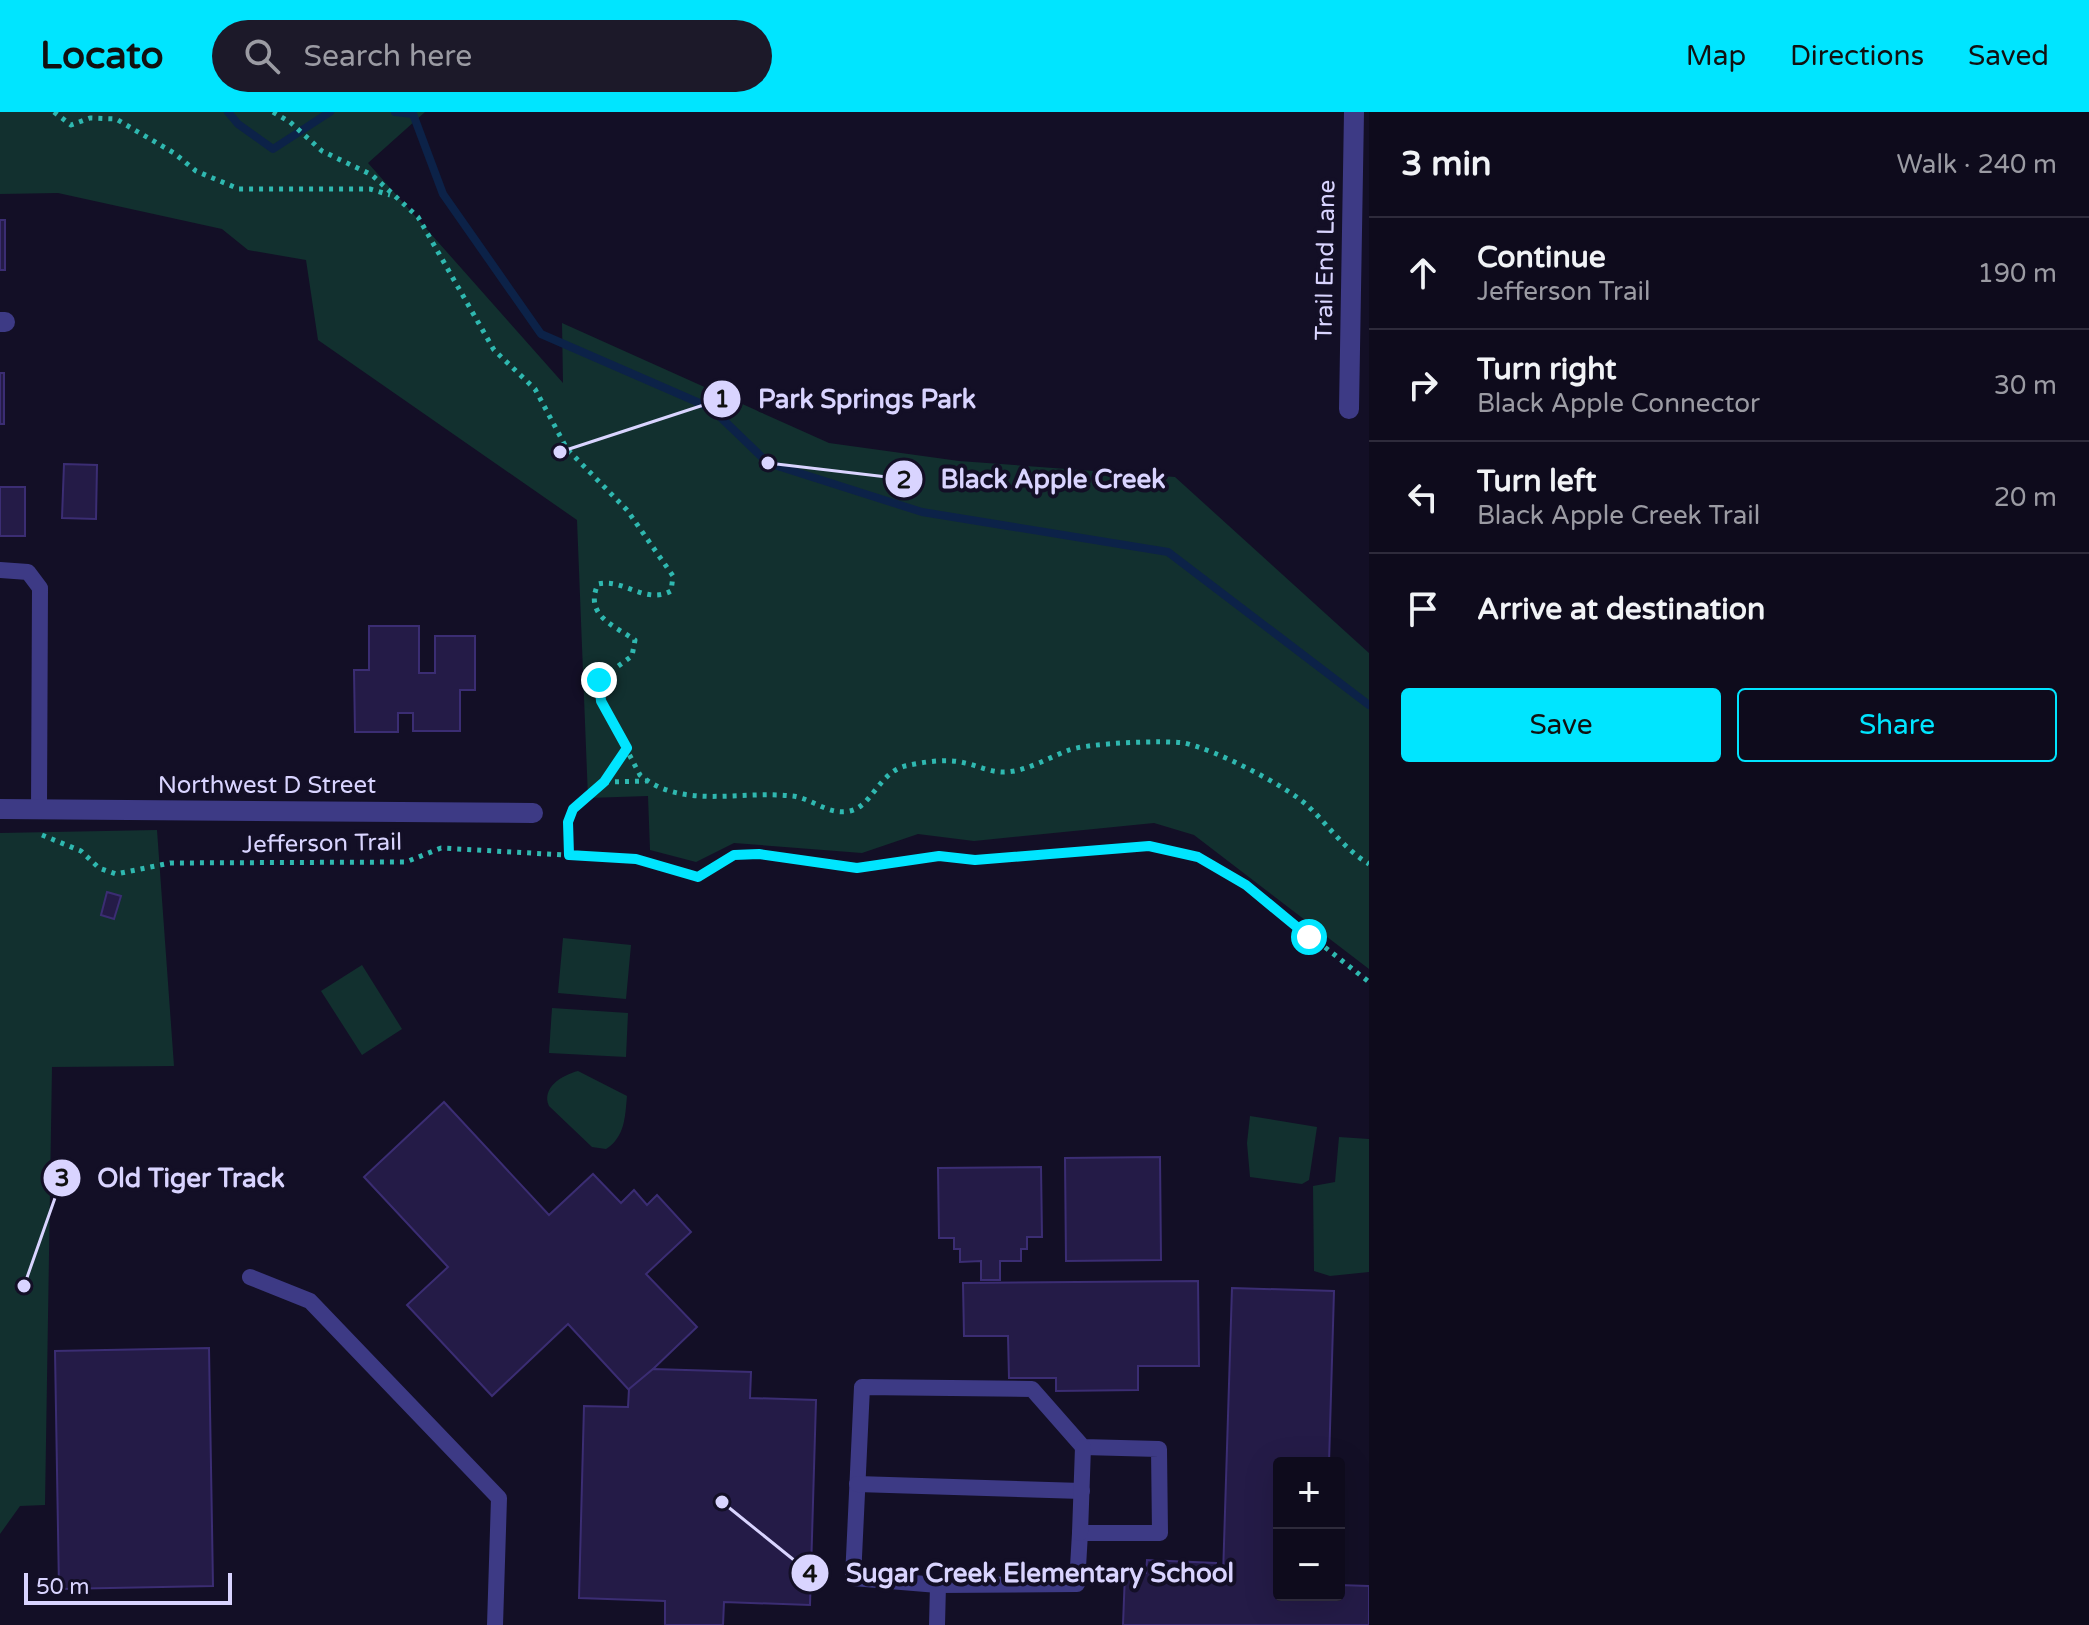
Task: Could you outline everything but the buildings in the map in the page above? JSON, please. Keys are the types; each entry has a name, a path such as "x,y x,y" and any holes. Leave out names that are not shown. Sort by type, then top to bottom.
{"street":[{"name":"Trail End Lane","path":"1349,409 1354,112"},
{"name":"Northwest D Street","path":"0,809 533,813"}],"lane":[{"path":"0,570 28,572 40,588 39,809"},
{"path":"250,1277 310,1301 499,1498 495,1625"},
{"path":"862,1387 1032,1389 1083,1447 1077,1584 938,1585 853,1578 857,1484 862,1387"},
{"path":"1080,1533 1160,1533 1159,1449 1083,1447"},
{"path":"857,1484 1082,1491"},
{"path":"937,1625 938,1585"}],"path":[{"path":"54,112 71,125 105,118 128,124 196,171 239,189 370,189 395,196"},
{"path":"273,112 290,122 322,151 372,175 418,217 462,288 494,350 535,389 567,449 627,510 673,576 671,591 662,595 635,592 609,582 598,584 592,597 596,611 635,640 632,656 599,680 601,701 640,775 647,781 687,797 796,796 822,808 847,812 857,809 894,770 905,766 950,760 1008,772 1074,748 1161,742 1185,744 1215,753 1284,789 1307,805 1351,853 1369,864"},
{"path":"569,855 568,822 573,809 604,782 627,748"},
{"path":"604,782 647,781"},
{"name":"Jefferson Trail","path":"38,834 53,837 81,851 99,868 116,874 170,863 406,862 441,848 636,859 698,877 734,855 759,854 857,868 939,856 975,860 1149,846 1198,857 1246,885 1369,982"}],"green space":[{"path":"0,112 425,112 368,163 563,383 562,323 829,443 959,461 1175,477 1369,653 1369,969 1194,835 1154,823 974,841 918,834 862,853 734,843 696,862 650,850 648,796 588,798 577,520 318,340 306,260 248,250 222,229 58,193 0,194"},
{"path":"157,830 174,1066 52,1067 45,1505 20,1506 0,1534 0,833"},
{"path":"563,938 631,945 626,999 558,993"},
{"path":"362,965 402,1029 362,1055 321,991"},
{"path":"552,1008 628,1013 626,1057 549,1053"},
{"path":"578,1071 627,1096 620,1132 606,1149 592,1147 549,1106 548,1094 554,1083"},
{"path":"1250,1116 1317,1127 1309,1180 1302,1184 1250,1177 1247,1143"},
{"path":"1339,1137 1369,1139 1369,1272 1330,1276 1314,1271 1313,1186 1335,1182"}],"waterway":[{"path":"228,112 238,124 273,149 330,112"},
{"path":"395,112 413,114 443,194 541,334 711,408 768,463 922,512 1168,552 1369,705"}],"place":[{"name":"Park Springs Park","path":"560,452"},
{"name":"Black Apple Creek","path":"768,463"},
{"name":"Old Tiger Track","path":"24,1286"},
{"name":"Sugar Creek Elementary School","path":"722,1502"}],"route":[{"path":"599,680 601,701 627,748 620,763 604,782 590,791 573,809 568,822 569,855 636,859 698,877 734,855 759,854 857,868 939,856 975,860 1149,846 1198,857 1246,885 1309,937"}]}
